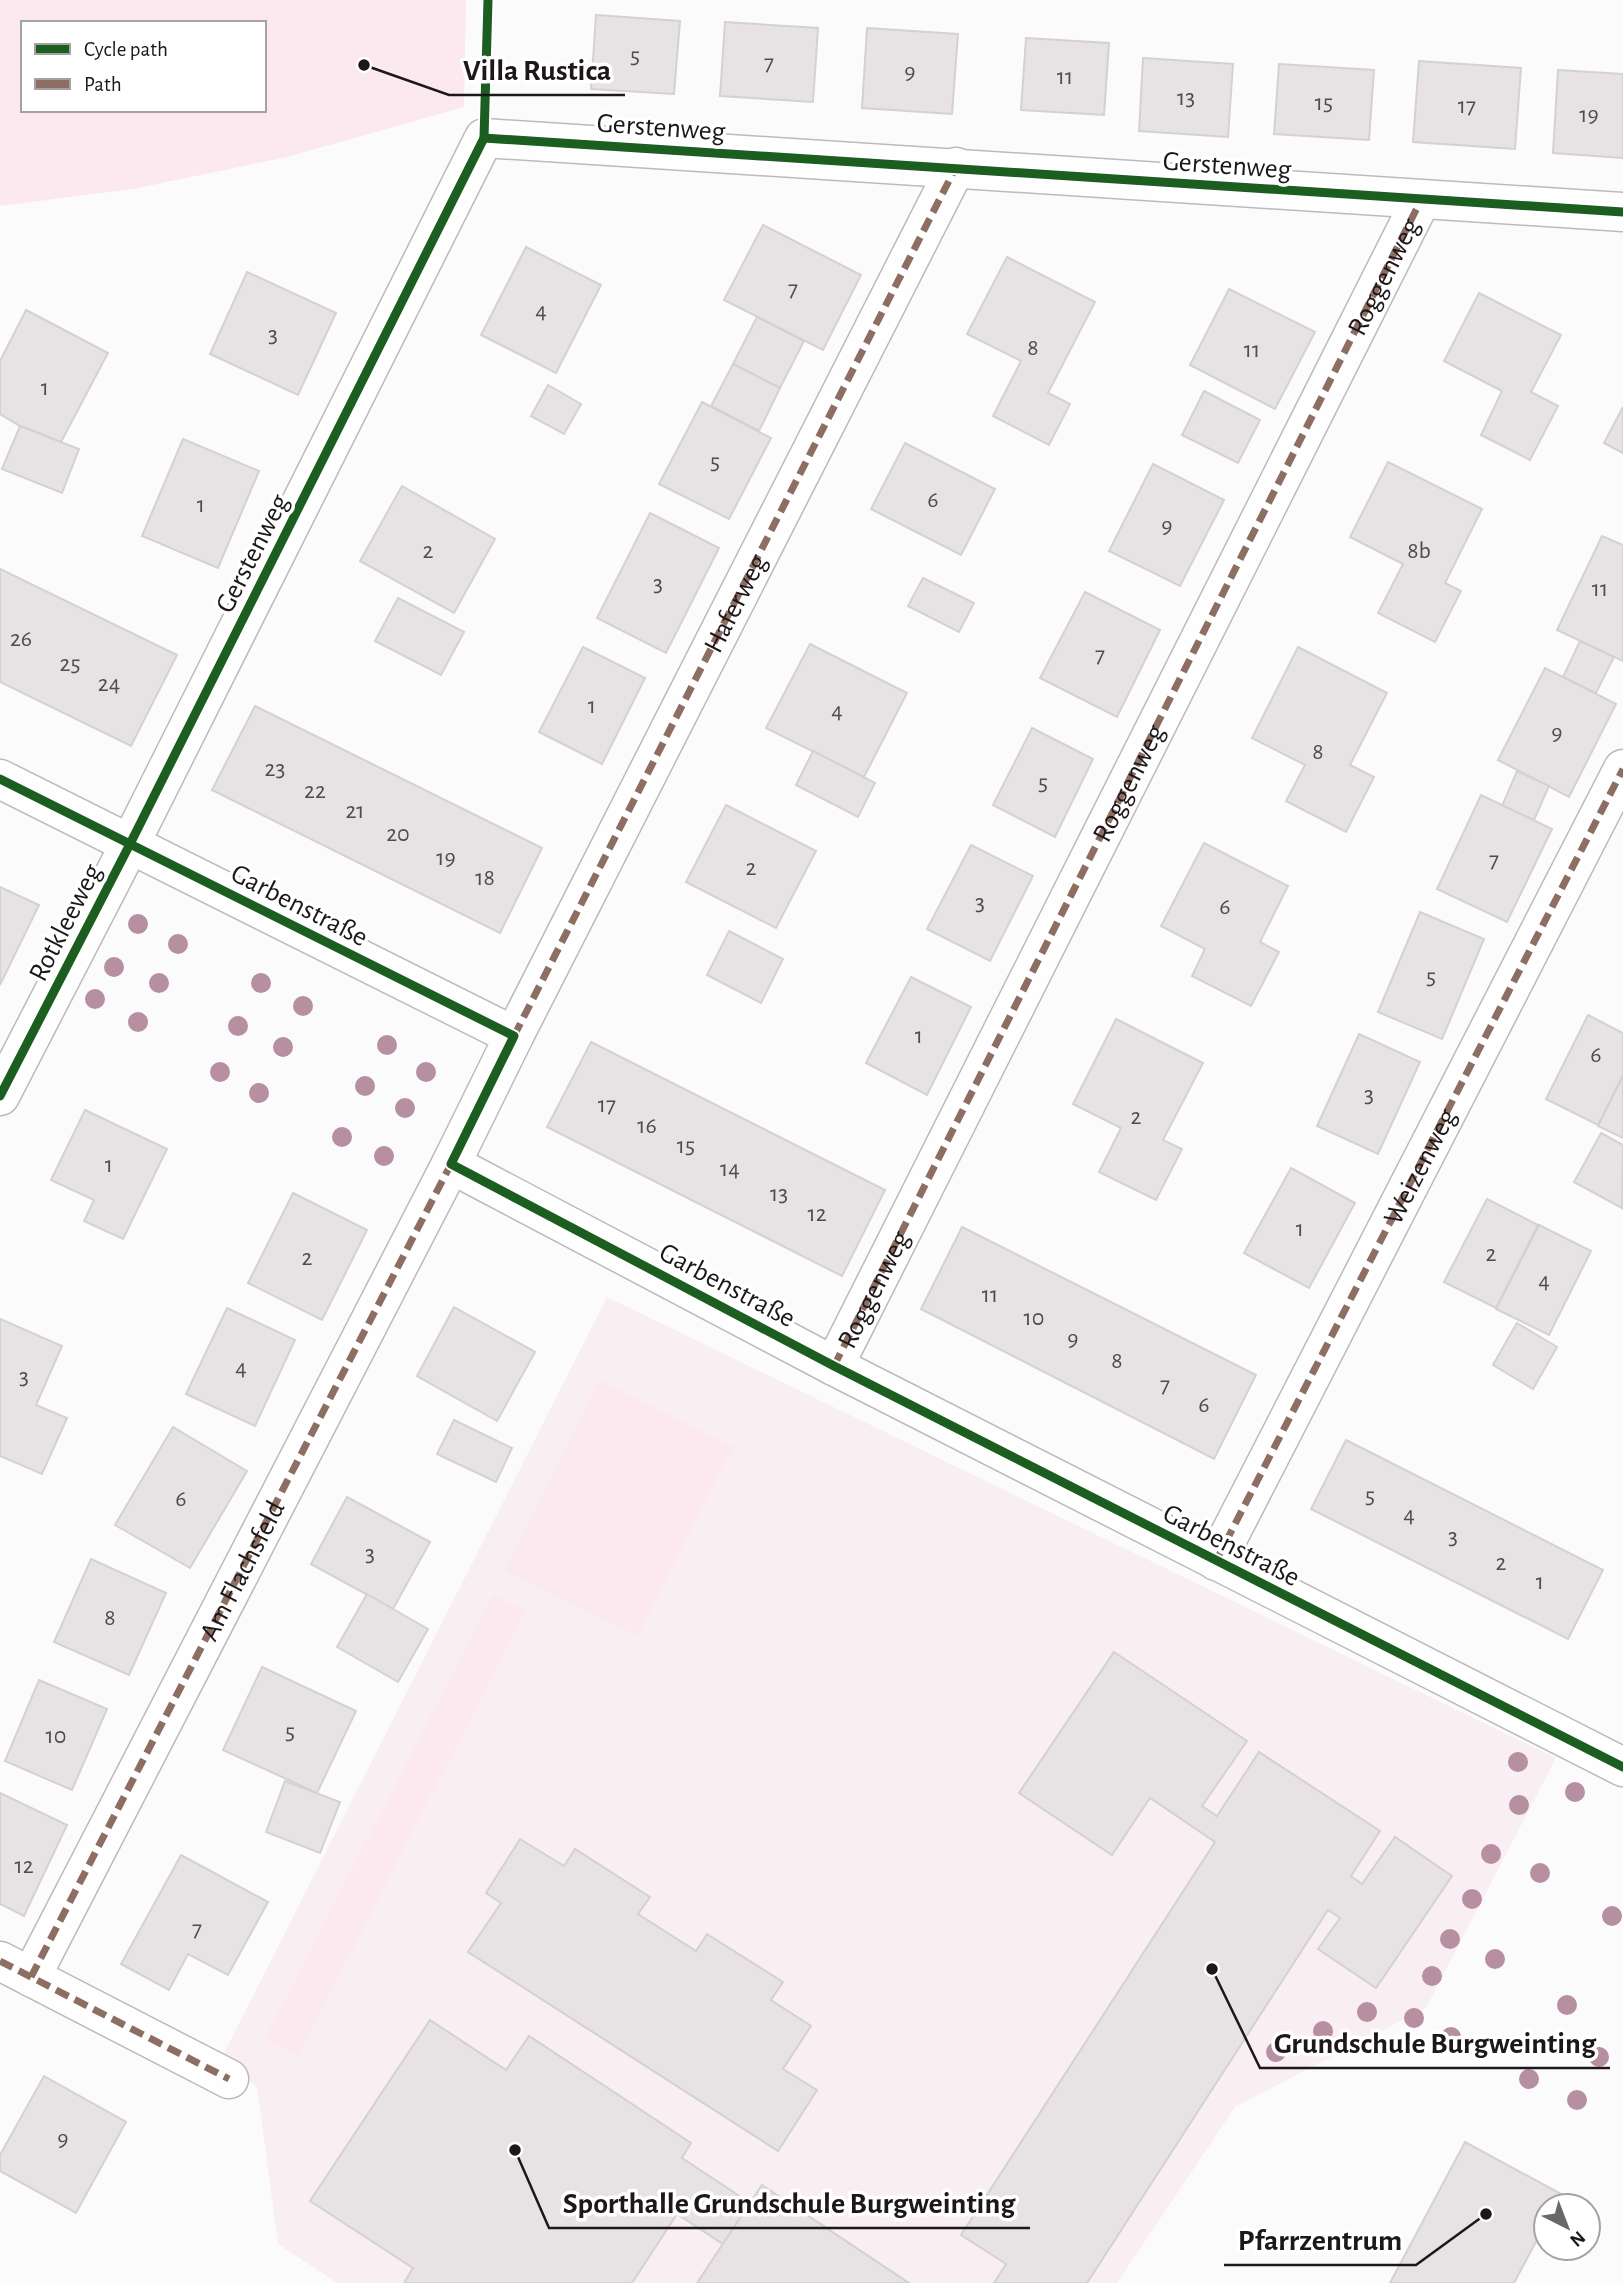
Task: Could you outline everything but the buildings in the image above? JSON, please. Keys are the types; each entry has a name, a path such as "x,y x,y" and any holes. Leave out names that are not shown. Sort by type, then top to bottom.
{"street":[{"name":"Gerstenweg","path":"130,844 484,138 1623,212"},
{"name":"Haferweg","path":"514,1037 956,167"},
{"name":"Roggenweg","path":"834,1366 1421,200"},
{"name":"Weizenweg","path":"1216,1561 1623,769"},
{"name":"Garbenstraße","path":"0,779 514,1037"},
{"name":"Rotkleeweg","path":"0,1096 130,844"},
{"path":"452,1164 514,1037"},
{"name":"Garbenstraße","path":"452,1164 834,1366 1623,1767"},
{"name":"Am Flachsfeld","path":"229,2079 15,1969 452,1164"}],"shaded area":[{"path":"0,0 466,0 464,107 287,157 133,189 0,206"},
{"path":"607,1297 1556,1758 1426,2008 1235,2107 1117,2283 337,2283 278,2244 257,2087 219,2063"},
{"path":"599,1380 733,1447 638,1636 505,1571"},
{"path":"493,1595 525,1611 298,2056 265,2039"}],"marked path":[{"path":"514,1036 956,167"},
{"path":"834,1366 1421,200"},
{"path":"1216,1561 1623,769"},
{"path":"31,1977 451,1164"},
{"path":"0,1961 229,2079"}],"cycle path":[{"path":"0,1096 130,844 484,138 488,0"},
{"path":"484,138 1623,212"},
{"path":"0,779 514,1036 451,1164 834,1366 1623,1767"}],"place":[{"name":"Villa Rustica","path":"364,65"},
{"name":"Grundschule Burgweinting","path":"1212,1969"},
{"name":"Sporthalle Grundschule Burgweinting","path":"515,2150"},
{"name":"Pfarrzentrum","path":"1486,2214"}]}
